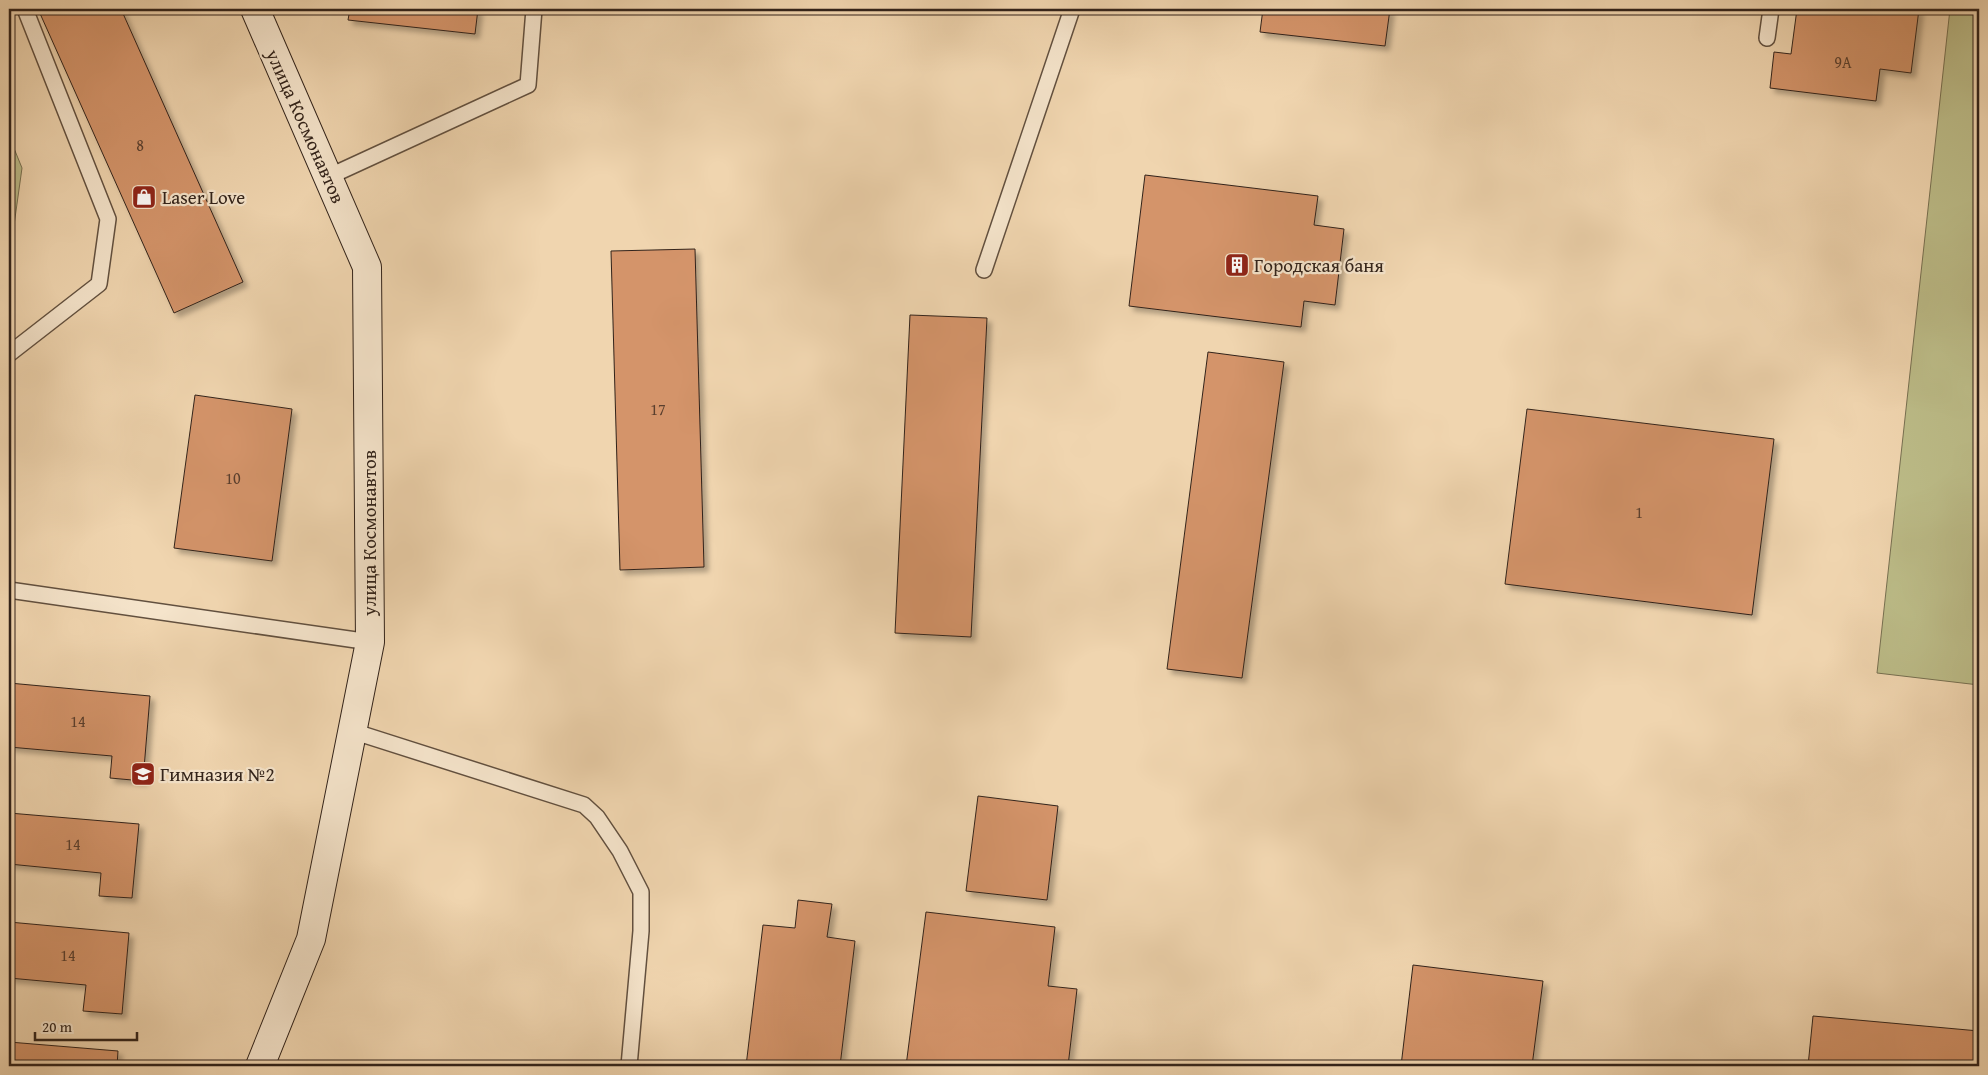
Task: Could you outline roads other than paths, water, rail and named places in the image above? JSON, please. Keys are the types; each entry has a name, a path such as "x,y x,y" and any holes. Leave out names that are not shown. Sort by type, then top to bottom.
{"street":[{"name":"улица Космонавтов","path":"254,9 367,268 370,642 310,939 260,1066"}],"lane":[{"path":"9,354 99,284 108,219 24,9"},
{"path":"328,178 528,85 534,9"},
{"path":"984,270 1072,9"},
{"path":"1767,38 1771,9"},
{"path":"9,590 370,642"},
{"path":"352,731 584,805 597,817 620,851 641,892 641,931 630,1066"}],"place":[{"name":"Laser Love","path":"144,197"},
{"name":"Городская баня","path":"1237,265"},
{"name":"Гимназия №2","path":"143,774"}]}
